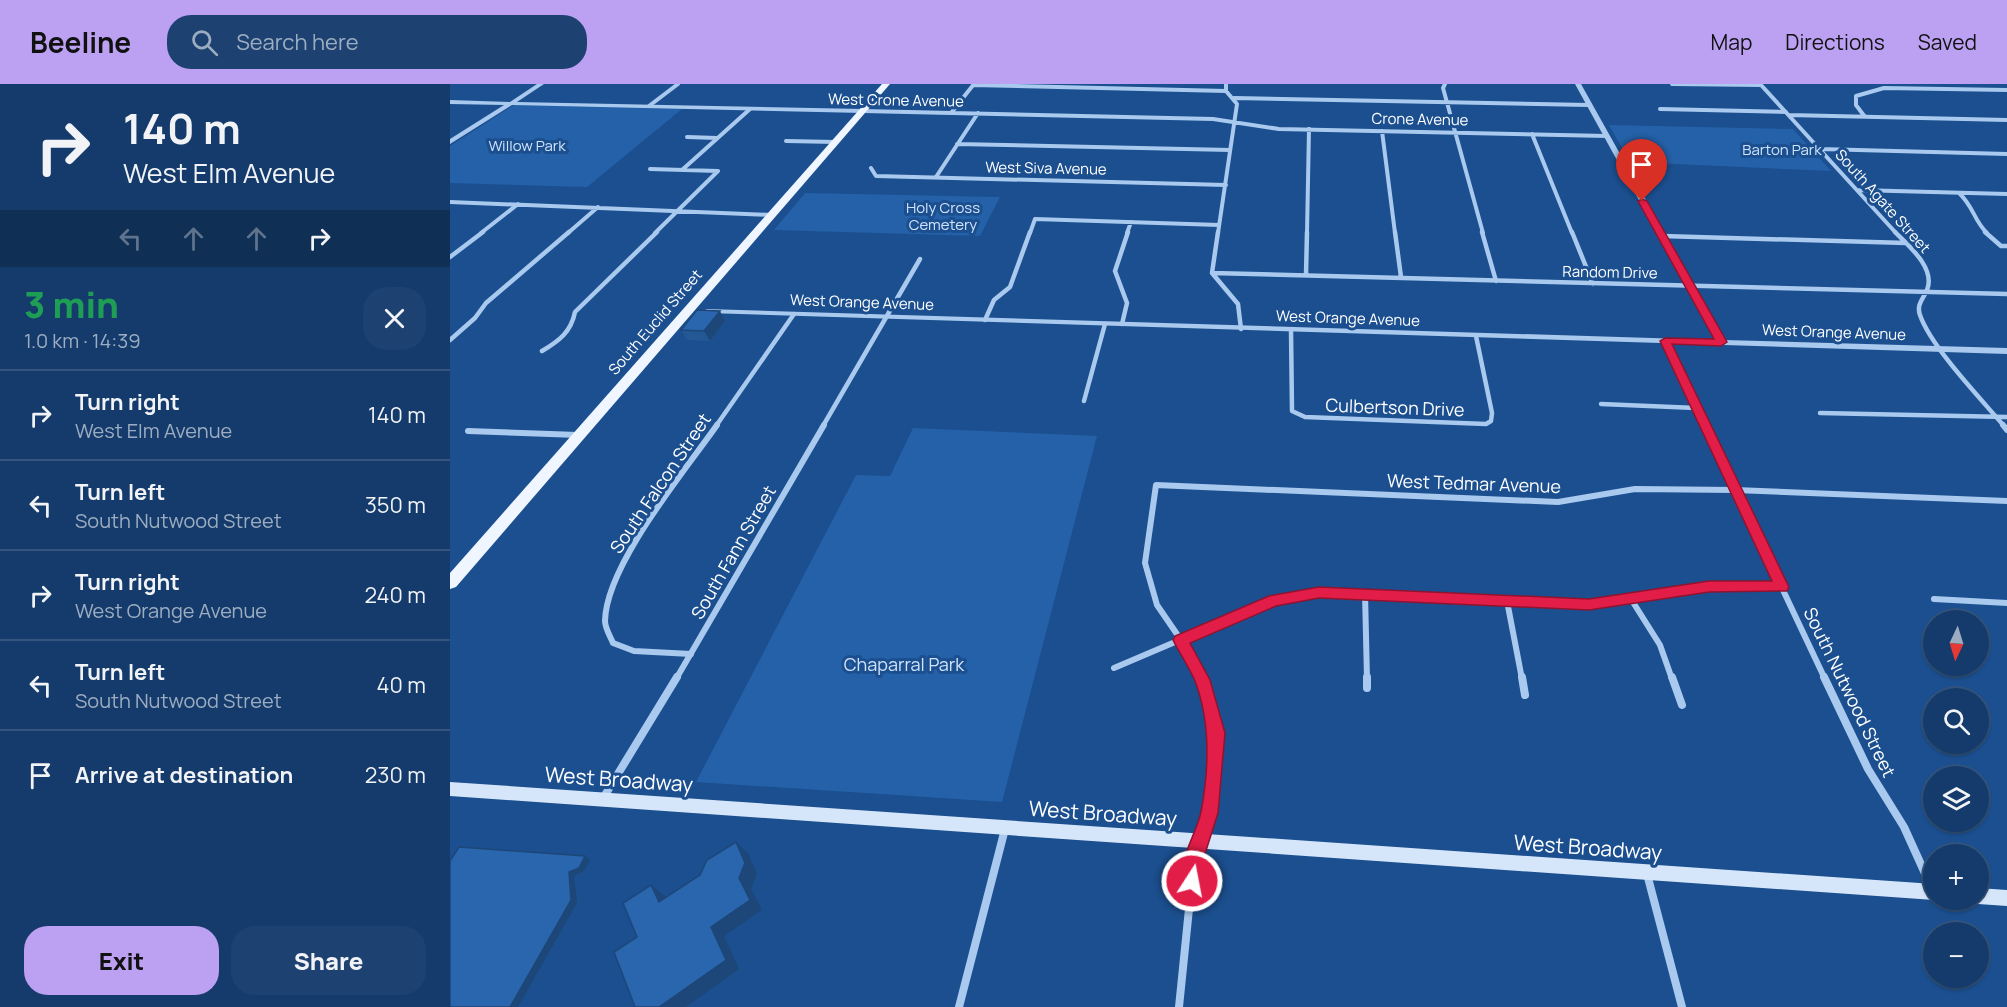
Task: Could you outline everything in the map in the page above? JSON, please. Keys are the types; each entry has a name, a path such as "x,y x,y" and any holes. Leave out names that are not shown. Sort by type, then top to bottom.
{"main road":[{"name":"South Euclid Street","path":"450,583 886,84"},
{"name":"West Broadway","path":"450,789 1201,843 1923,891"},
{"path":"1989,897 2007,898"}],"street":[{"path":"450,142 541,84"},
{"path":"649,106 678,84"},
{"path":"1226,84 1226,91"},
{"path":"1445,84 1443,88 1496,281"},
{"path":"1578,84 1721,342"},
{"path":"1672,84 1762,85"},
{"path":"951,113 973,85 1226,91 1237,104 1212,273 1238,304 1241,328"},
{"name":"South Agate Street","path":"1762,85 1921,260 1930,277 1928,292 1920,300 1919,314 1942,350 2007,430"},
{"path":"1865,117 1856,105 1856,96 1868,91 1884,88 2007,90"},
{"path":"1234,98 1589,105"},
{"name":"West Crone Avenue","path":"450,102 978,113 1234,122"},
{"path":"682,170 750,109"},
{"path":"1659,109 2007,120"},
{"path":"936,177 978,113"},
{"name":"Crone Avenue","path":"1234,122 1250,126 1309,129 1607,136"},
{"path":"1306,275 1309,129"},
{"path":"1382,130 1401,277"},
{"path":"1532,134 1593,284"},
{"path":"687,136 717,138"},
{"path":"786,141 836,142"},
{"path":"957,144 1230,150"},
{"path":"1820,149 2007,154"},
{"name":"West Siva Avenue","path":"871,168 876,176 1226,185"},
{"path":"542,351 562,339 574,325 575,312 718,171 650,169"},
{"path":"1857,190 2007,194"},
{"path":"1959,193 1971,204 1980,227 2001,246 2007,246"},
{"path":"450,202 772,215"},
{"path":"450,257 518,204"},
{"path":"450,340 475,318 486,303 598,207"},
{"path":"985,320 994,300 1010,287 1035,219 1219,225"},
{"path":"1122,324 1127,303 1115,271 1131,222"},
{"path":"1662,236 1906,243"},
{"name":"South Fann Street","path":"602,800 691,654 920,259"},
{"name":"Random Drive","path":"1212,273 2007,294"},
{"name":"West Orange Avenue","path":"688,310 2007,351"},
{"name":"South Falcon Street","path":"691,654 634,651 613,642 605,624 608,599 628,552 794,314"},
{"path":"1084,401 1105,324"},
{"name":"Culbertson Drive","path":"1291,330 1292,411 1305,417 1486,424 1491,421 1492,413 1476,336"},
{"name":"South Nutwood Street","path":"1665,341 1868,769 1904,827 1923,868"},
{"path":"1601,404 1696,408"},
{"path":"1821,413 1917,417 2007,417"},
{"path":"468,431 578,435"},
{"name":"West Tedmar Avenue","path":"1181,640 1157,605 1145,563 1156,485 1557,502 1635,489 1735,489 2007,501"},
{"path":"1114,668 1274,600 1319,592 1589,604 1709,586 1782,587"},
{"path":"1365,593 1367,688"},
{"path":"1631,599 1660,645 1682,705"},
{"path":"1934,599 2007,603"},
{"path":"1507,601 1524,695"},
{"path":"1179,1007 1194,860 1210,813 1217,733 1202,680 1181,640"},
{"path":"959,1007 1005,829"},
{"path":"1647,873 1682,1007"}],"green space":[{"name":"Willow Park","path":"514,105 682,109 587,187 450,183 450,146"},
{"name":"Barton Park","path":"1609,125 1793,129 1831,171 1630,162"},
{"name":"Holy Cross Cemetery","path":"805,193 1000,197 980,236 774,230"},
{"name":"Chaparral Park","path":"913,428 1097,436 1002,802 696,782 856,475 890,476"}],"building":[{"path":"697,310 720,311 704,331 681,330"},
{"path":"736,842 745,863 739,878 750,900 711,927 726,960 659,1007 635,1007 614,952 637,937 623,903 651,885 659,902 700,875 707,860"},
{"path":"459,847 585,856 579,868 569,872 571,900 510,1007 450,1007 450,861"}],"route":[{"path":"1192,881 1194,860 1210,813 1217,733 1202,680 1181,640 1274,600 1319,592 1589,604 1709,586 1782,587 1665,341 1721,342 1642,201"}]}
